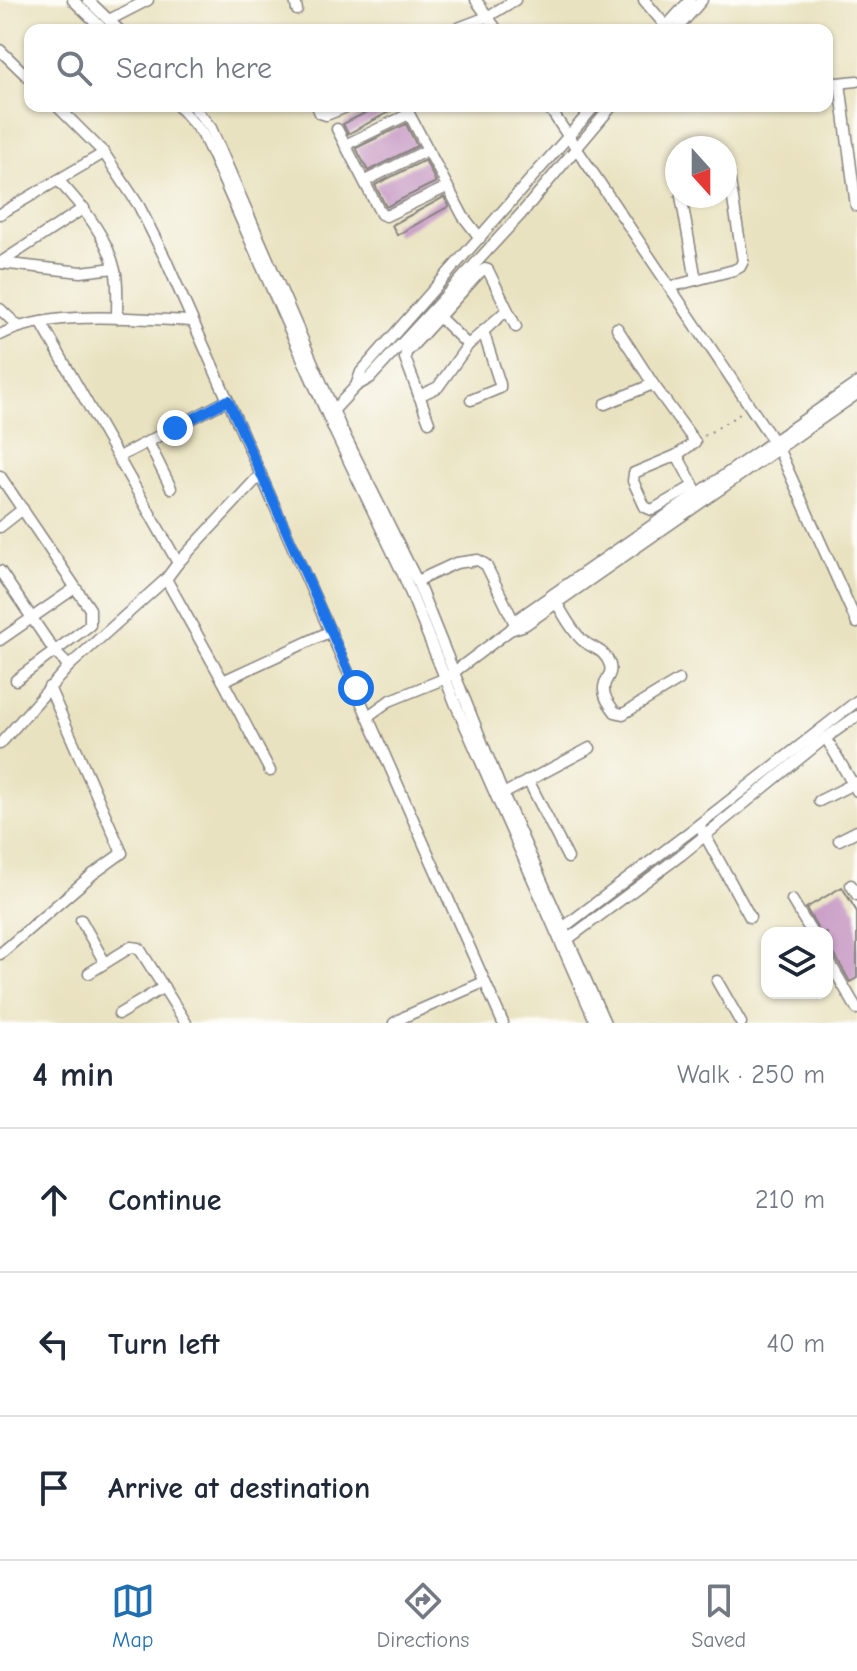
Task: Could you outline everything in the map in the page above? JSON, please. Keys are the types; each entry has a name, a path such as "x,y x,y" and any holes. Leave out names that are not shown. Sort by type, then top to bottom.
{"street":[{"path":"73,0 105,24"},
{"path":"88,0 105,24"},
{"path":"108,24 148,0"},
{"path":"476,0 492,24"},
{"path":"469,24 515,0"},
{"path":"644,0 664,24"},
{"path":"672,24 690,0"},
{"path":"674,24 702,0"},
{"path":"0,50 24,73"},
{"path":"833,84 857,81"},
{"path":"840,83 856,206"},
{"path":"63,112 104,153 139,206 165,258 503,1023"},
{"path":"183,112 202,133 212,154 503,794 596,1023"},
{"path":"200,112 221,150 330,413 417,581 449,675 562,936 605,1023"},
{"path":"345,145 403,112"},
{"path":"408,112 463,216 480,238"},
{"path":"552,112 776,444 857,623"},
{"path":"429,422 405,358 406,353 480,238 590,112"},
{"path":"432,310 521,214 607,112"},
{"path":"337,129 381,214 386,216 447,187"},
{"path":"365,181 427,150"},
{"path":"0,214 104,153"},
{"path":"58,180 84,208 102,239 116,276 117,318"},
{"path":"0,263 84,208"},
{"path":"683,208 696,280"},
{"path":"669,287 740,267 743,261 732,208"},
{"path":"0,263 81,272 114,268"},
{"path":"330,413 356,386 361,372 485,269 516,327"},
{"path":"0,309 19,327"},
{"path":"432,310 468,345"},
{"path":"419,396 438,387 468,345 507,310"},
{"path":"0,335 41,322 117,318 192,321"},
{"path":"41,322 178,563"},
{"path":"617,328 695,442 677,455 634,473 633,481 645,507 652,510 696,490 857,394"},
{"path":"471,400 500,388 483,331"},
{"path":"512,627 525,625 857,383"},
{"path":"605,404 653,384"},
{"path":"124,454 228,400"},
{"path":"148,442 171,488"},
{"path":"677,455 696,490"},
{"path":"0,744 69,666 166,579 261,474"},
{"path":"0,476 90,609 90,625 16,680"},
{"path":"368,716 389,701 449,675 512,627 520,617 696,490"},
{"path":"0,527 23,509"},
{"path":"417,581 456,563 478,560 486,565 512,627"},
{"path":"0,571 55,652 69,666"},
{"path":"166,579 270,771"},
{"path":"0,640 75,588"},
{"path":"556,602 585,643 603,652 610,666 604,692 615,712 623,714 679,680"},
{"path":"223,681 331,631"},
{"path":"0,954 122,853 49,687"},
{"path":"562,936 857,701"},
{"path":"562,936 705,835 857,716"},
{"path":"819,801 856,786 826,738"},
{"path":"503,794 590,748"},
{"path":"528,780 568,858"},
{"path":"700,825 750,917"},
{"path":"839,840 857,831"},
{"path":"792,900 808,927"},
{"path":"81,920 105,963"},
{"path":"89,973 131,947 139,948 186,1023"},
{"path":"833,966 853,993 857,1009"},
{"path":"717,981 741,1023"},
{"path":"394,1023 484,982"},
{"path":"119,1014 164,987"}],"path":[{"path":"695,442 750,408"}],"building":[{"path":"367,112 389,112 348,134 343,124"},
{"path":"406,124 417,146 368,171 356,148"},
{"path":"425,160 436,182 386,207 375,185"},
{"path":"444,197 449,206 397,235 392,225"},
{"path":"842,887 857,912 857,978 850,982 833,953 833,927 817,927 806,908"}],"route":[{"path":"175,428 228,400 356,688"}]}
